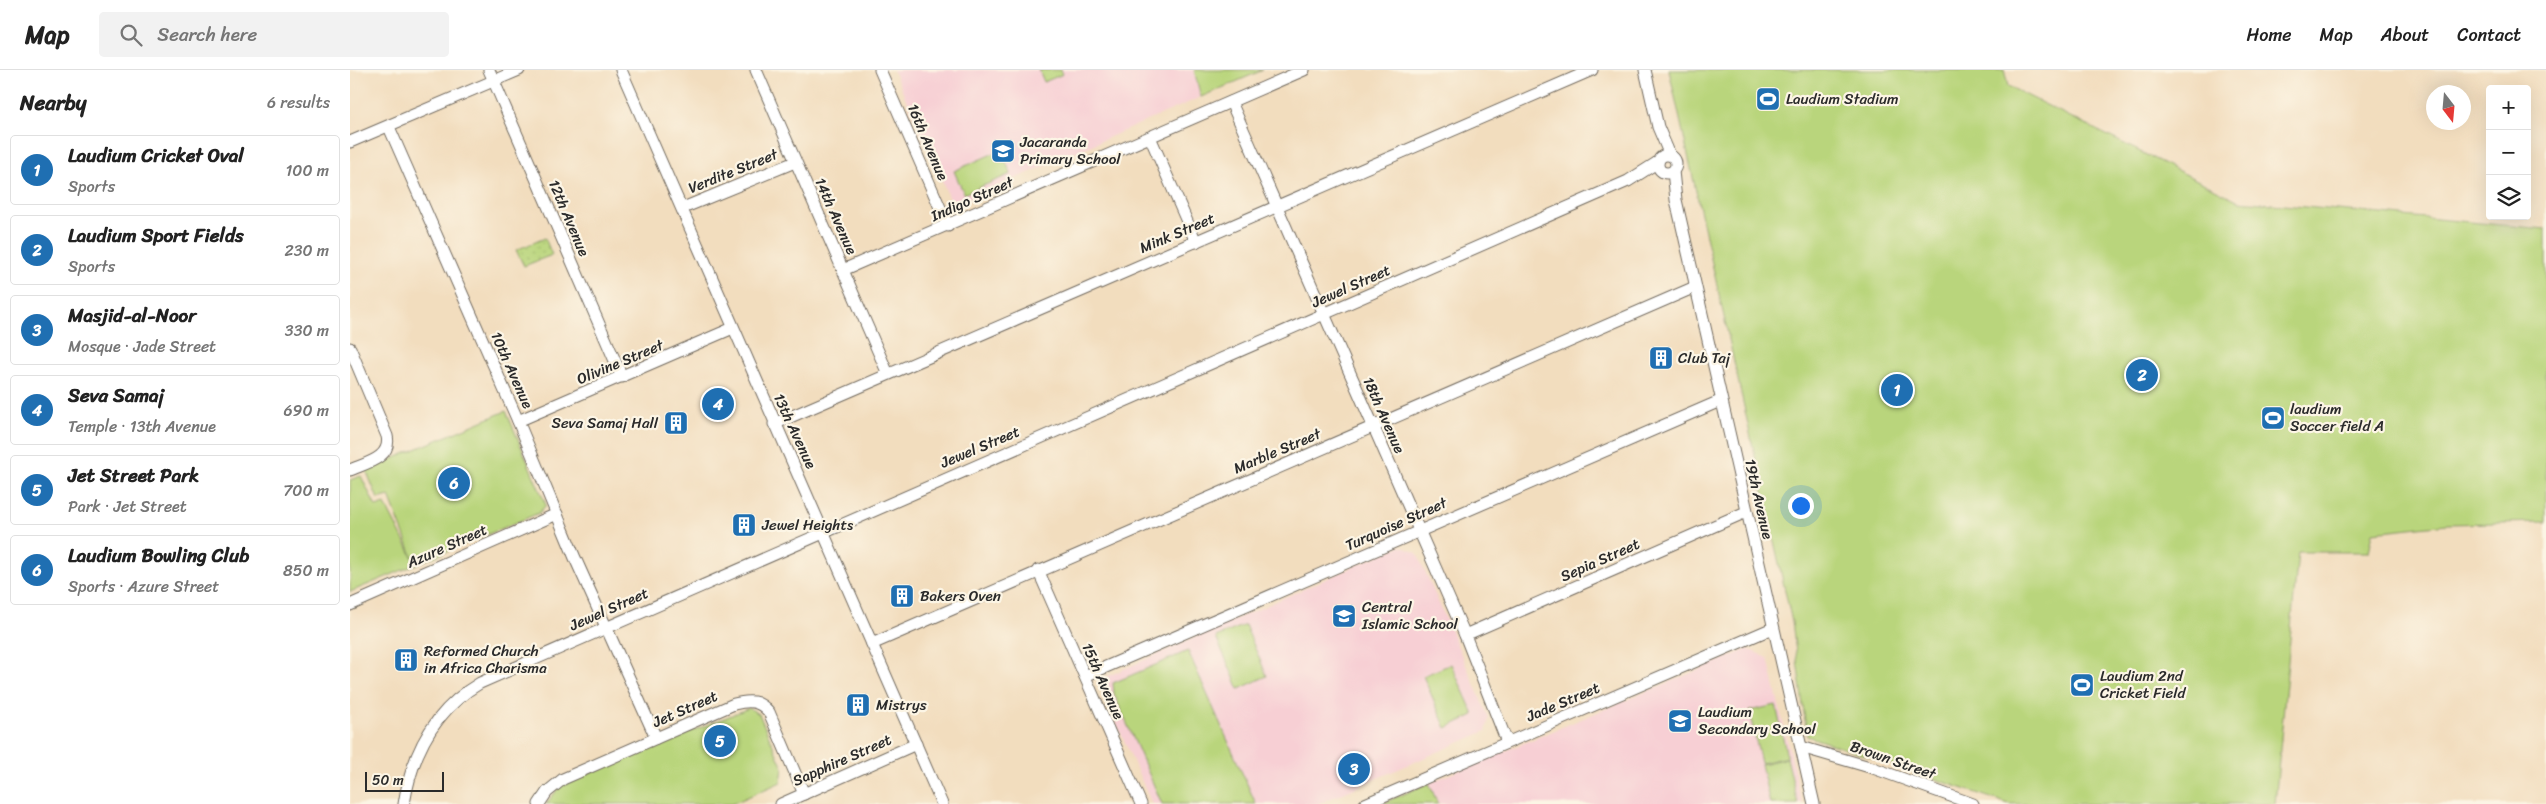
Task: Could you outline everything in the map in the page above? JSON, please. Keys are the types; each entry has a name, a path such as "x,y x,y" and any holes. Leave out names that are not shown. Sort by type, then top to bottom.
{"street":[{"name":"12th Avenue","path":"489,70 622,377"},
{"path":"350,142 519,70"},
{"name":"13th Avenue","path":"621,70 683,208 774,424 823,531 942,804"},
{"name":"14th Avenue","path":"756,70 888,374"},
{"name":"16th Avenue","path":"880,70 948,226"},
{"name":"Indigo Street","path":"843,270 1304,70"},
{"name":"Mink Street","path":"774,424 1592,70"},
{"name":"19th Avenue","path":"1645,70 1658,127 1664,165 1676,200 1720,400 1814,804"},
{"name":"18th Avenue","path":"1231,102 1465,636 1507,742"},
{"name":"10th Avenue","path":"389,126 656,738"},
{"path":"1150,137 1196,242"},
{"name":"Verdite Street","path":"683,208 795,162"},
{"name":"Jewel Street","path":"404,804 408,777 419,749 432,728 458,698 480,683 823,531 1664,165"},
{"name":"Marble Street","path":"872,644 1038,570 1695,286"},
{"name":"Olivine Street","path":"518,421 733,328"},
{"path":"350,348 388,436 388,444 382,456 350,470"},
{"name":"Turquoise Street","path":"1085,676 1720,400"},
{"name":"Sepia Street","path":"1465,636 1746,512"},
{"name":"Azure Street","path":"350,605 557,514"},
{"name":"15th Avenue","path":"1038,570 1141,804"},
{"name":"Jade Street","path":"1365,804 1773,628"},
{"name":"Jet Street","path":"538,804 547,792 563,779 734,704 756,702 765,707 771,716 804,794"},
{"name":"Sapphire Street","path":"781,804 916,744"},
{"name":"Brown Street","path":"1801,746 1873,768 1973,804"}],"shaded area":[{"name":"Jacaranda Primary School","path":"893,70 1194,70 1201,97 953,206"},
{"name":"Central Islamic School","path":"1400,546 1417,553 1489,718 1486,731 1318,804 1152,804 1104,695 1104,678"},
{"name":"Laudium Secondary School","path":"1748,649 1768,658 1802,804 1438,804 1429,783"}],"green space":[{"path":"1039,70 1061,70 1063,74 1044,82"},
{"path":"1194,70 1263,70 1201,97"},
{"path":"1669,70 2004,70 2008,86 2239,201 2546,229 2546,522 2447,524 2373,532 2369,552 2298,552 2275,804 2009,804 1807,736 1792,622"},
{"path":"1001,150 1011,174 964,194 954,171"},
{"path":"545,238 552,255 524,266 516,250"},
{"path":"506,411 546,505 539,513 350,592 350,480 361,476 376,507 385,504 413,558 389,496 378,499 366,470"},
{"path":"1245,625 1267,676 1239,689 1216,637"},
{"path":"1188,651 1256,804 1162,804 1114,694 1113,683"},
{"path":"1451,664 1474,715 1446,728 1423,676"},
{"path":"1776,705 1787,757 1761,763 1749,711"},
{"path":"749,708 759,714 783,768 781,782 732,804 546,804 562,784"},
{"path":"1787,758 1798,804 1770,804 1761,764"},
{"path":"1429,783 1438,804 1381,804"}],"place":[{"name":"Laudium Stadium","path":"1768,99"},
{"name":"Jacaranda Primary School","path":"1003,151"},
{"name":"Club Taj","path":"1661,358"},
{"name":"Laudium Sport Fields","path":"2142,375"},
{"name":"Laudium Cricket Oval","path":"1897,390"},
{"name":"Seva Samaj","path":"718,404"},
{"name":"laudium Soccer field A","path":"2273,418"},
{"name":"Seva Samaj Hall","path":"676,423"},
{"name":"Laudium Bowling Club","path":"454,483"},
{"name":"Jewel Heights","path":"744,525"},
{"name":"Bakers Oven","path":"902,596"},
{"name":"Central Islamic School","path":"1344,616"},
{"name":"Reformed Church in Africa Charisma","path":"406,660"},
{"name":"Laudium 2nd Cricket Field","path":"2082,685"},
{"name":"Mistrys","path":"858,705"},
{"name":"Laudium Secondary School","path":"1680,721"},
{"name":"Jet Street Park","path":"720,741"},
{"name":"Masjid-al-Noor","path":"1354,769"}]}
